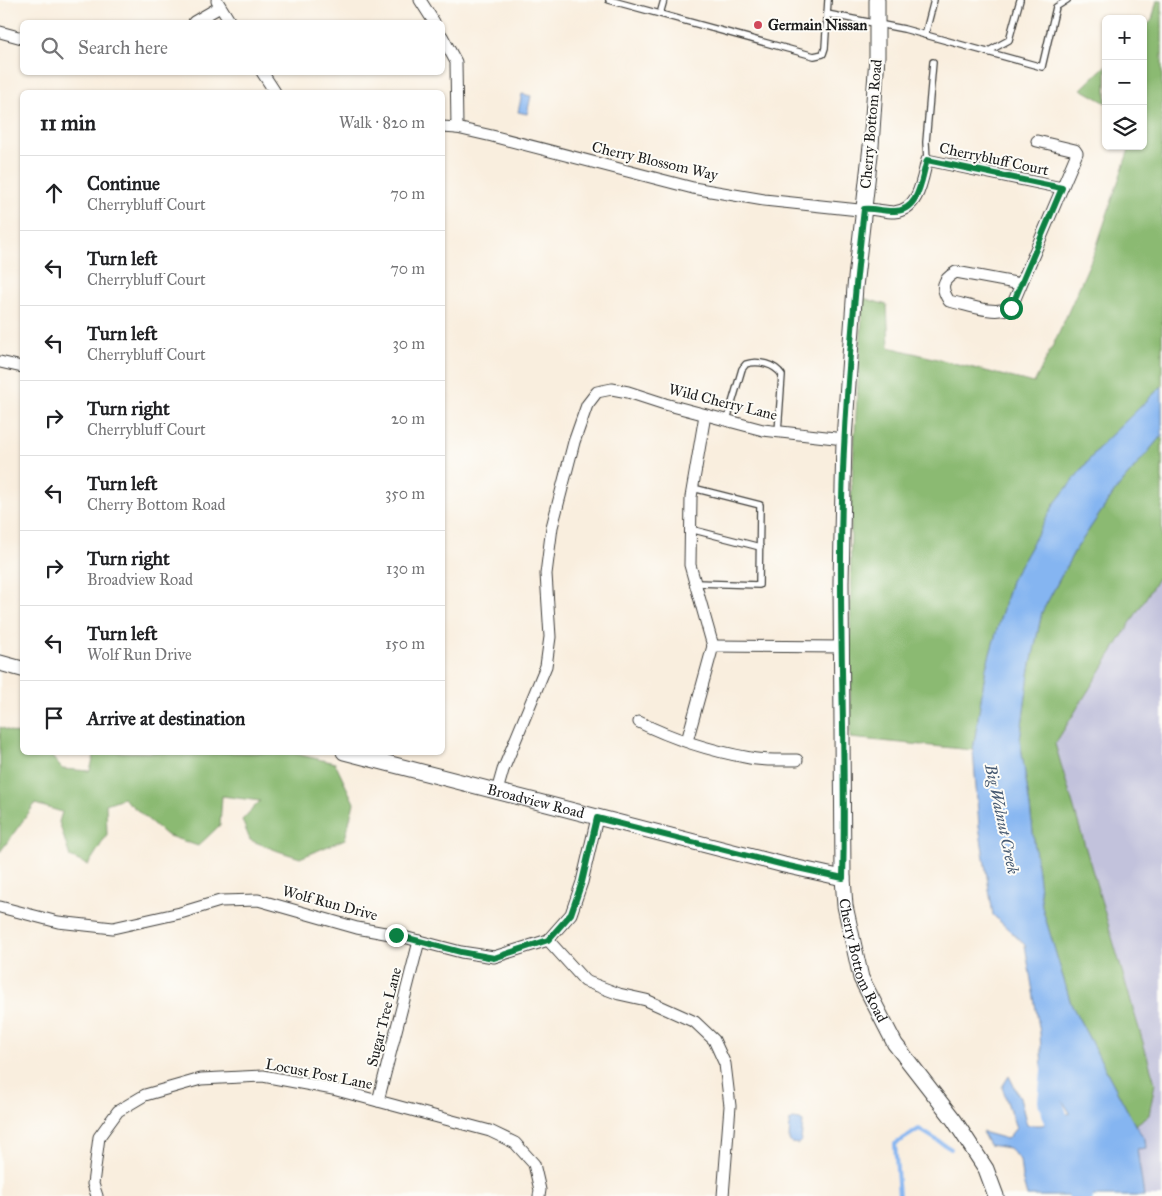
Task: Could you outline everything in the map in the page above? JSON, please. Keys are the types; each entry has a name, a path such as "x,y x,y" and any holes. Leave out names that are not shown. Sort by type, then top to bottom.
{"main road":[{"name":"Cherry Bottom Road","path":"877,0 871,146 855,288 844,439 841,582 843,878 845,906 861,978 895,1044 954,1120 986,1169 996,1196"},
{"path":"0,663 20,668"},
{"name":"Broadview Road","path":"356,755 597,818 843,878"}],"street":[{"path":"420,0 433,20"},
{"path":"197,20 218,3 229,20"},
{"path":"0,32 20,37"},
{"path":"445,42 456,62 457,128"},
{"path":"264,75 274,90"},
{"name":"Cherry Blossom Way","path":"445,127 457,128 693,188 764,200 864,209"},
{"name":"Cherrybluff Court","path":"1021,284 956,272 948,276 943,285 944,294 949,301 994,311 1011,308 1077,153 1075,150 1037,141"},
{"name":"Cherrybluff Court","path":"864,209 894,212 905,209 914,202 927,160 1062,188"},
{"path":"0,362 20,367"},
{"name":"Wild Cherry Lane","path":"497,791 503,770 546,666 550,637 546,574 552,527 574,442 587,405 597,392 612,389 628,392 665,404 764,430 844,439"},
{"path":"687,741 713,646 690,565 693,488 705,415"},
{"path":"713,646 842,647"},
{"path":"639,722 664,735 751,758 797,760"},
{"path":"597,818 582,882 571,914 548,940 584,981 620,994 646,1000 695,1022 714,1040 725,1064 730,1106 723,1196"},
{"name":"Wolf Run Drive","path":"0,907 58,922 113,928 180,913 220,901 258,900 357,928 494,958 548,940"},
{"name":"Sugar Tree Lane","path":"378,1101 419,941"},
{"name":"Locust Post Lane","path":"97,1196 93,1184 99,1137 118,1112 145,1095 201,1079 263,1076 333,1089 490,1131 515,1143 534,1164 540,1190 539,1196"}],"lane":[{"path":"609,0 623,2 814,56 823,54 825,48 828,0"},
{"path":"660,14 664,0"},
{"path":"925,35 934,0"},
{"path":"987,52 1009,40 1020,0"},
{"path":"827,14 877,23 1042,67 1056,7 1067,0"},
{"path":"927,160 926,142 933,62"},
{"path":"727,420 742,369 746,364 756,362 773,366 778,369 782,376 778,432"},
{"path":"693,488 760,505 758,586 696,582"},
{"path":"690,529 760,547"}],"shaded area":[{"path":"1162,572 1162,1196 1144,1196 1137,1149 1146,1147 1145,1139 1135,1125 1149,1115 1055,744"}],"green space":[{"path":"1157,0 1162,0 1162,386 1101,445 1055,503 1011,581 986,668 973,750 850,738 851,498 863,298 887,305 889,347 1034,383 1059,333 1095,251 1129,150 1147,150 1147,25 1152,20"},
{"path":"1102,69 1102,101 1081,89"},
{"path":"1162,435 1162,572 1055,744 1155,1083 1149,1115 1135,1125 1071,1004 1042,907 1020,740 1029,674 1042,612 1074,552 1115,491"},
{"path":"0,727 20,735 20,755 51,755 62,769 90,771 94,755 301,755 335,763 354,803 345,839 300,858 250,840 242,820 260,801 222,796 220,825 198,846 166,835 123,798 106,804 107,835 88,865 70,857 59,822 62,812 35,804 0,852"}],"water":[{"path":"522,94 531,96 527,114 518,112"},
{"path":"1162,386 1162,435 1115,491 1074,552 1042,612 1029,674 1020,740 1042,907 1071,1004 1135,1125 1145,1139 1146,1148 1137,1149 1144,1196 1027,1196 1020,1160 1009,1148 989,1145 982,1132 1007,1139 1016,1128 1002,1087 1009,1076 1020,1098 1027,1125 1042,1125 1070,1113 1042,1069 1040,1033 1025,945 993,915 979,826 973,750 986,668 1011,581 1055,503 1101,445"},
{"path":"793,1119 803,1122 801,1141 798,1144 791,1143 789,1140 790,1121"}],"waterway":[{"name":"Big Walnut Creek","path":"1055,1052 1050,1101 1063,1139 1077,1170 1081,1196"},
{"path":"899,1196 895,1144 919,1129 951,1149"}],"place":[{"name":"Germain Nissan","path":"758,25"}],"route":[{"path":"396,935 461,952 494,958 548,940 571,914 582,882 597,818 843,878 841,582 844,439 855,288 864,209 894,212 905,209 914,202 927,160 1062,188 1011,308"}]}
